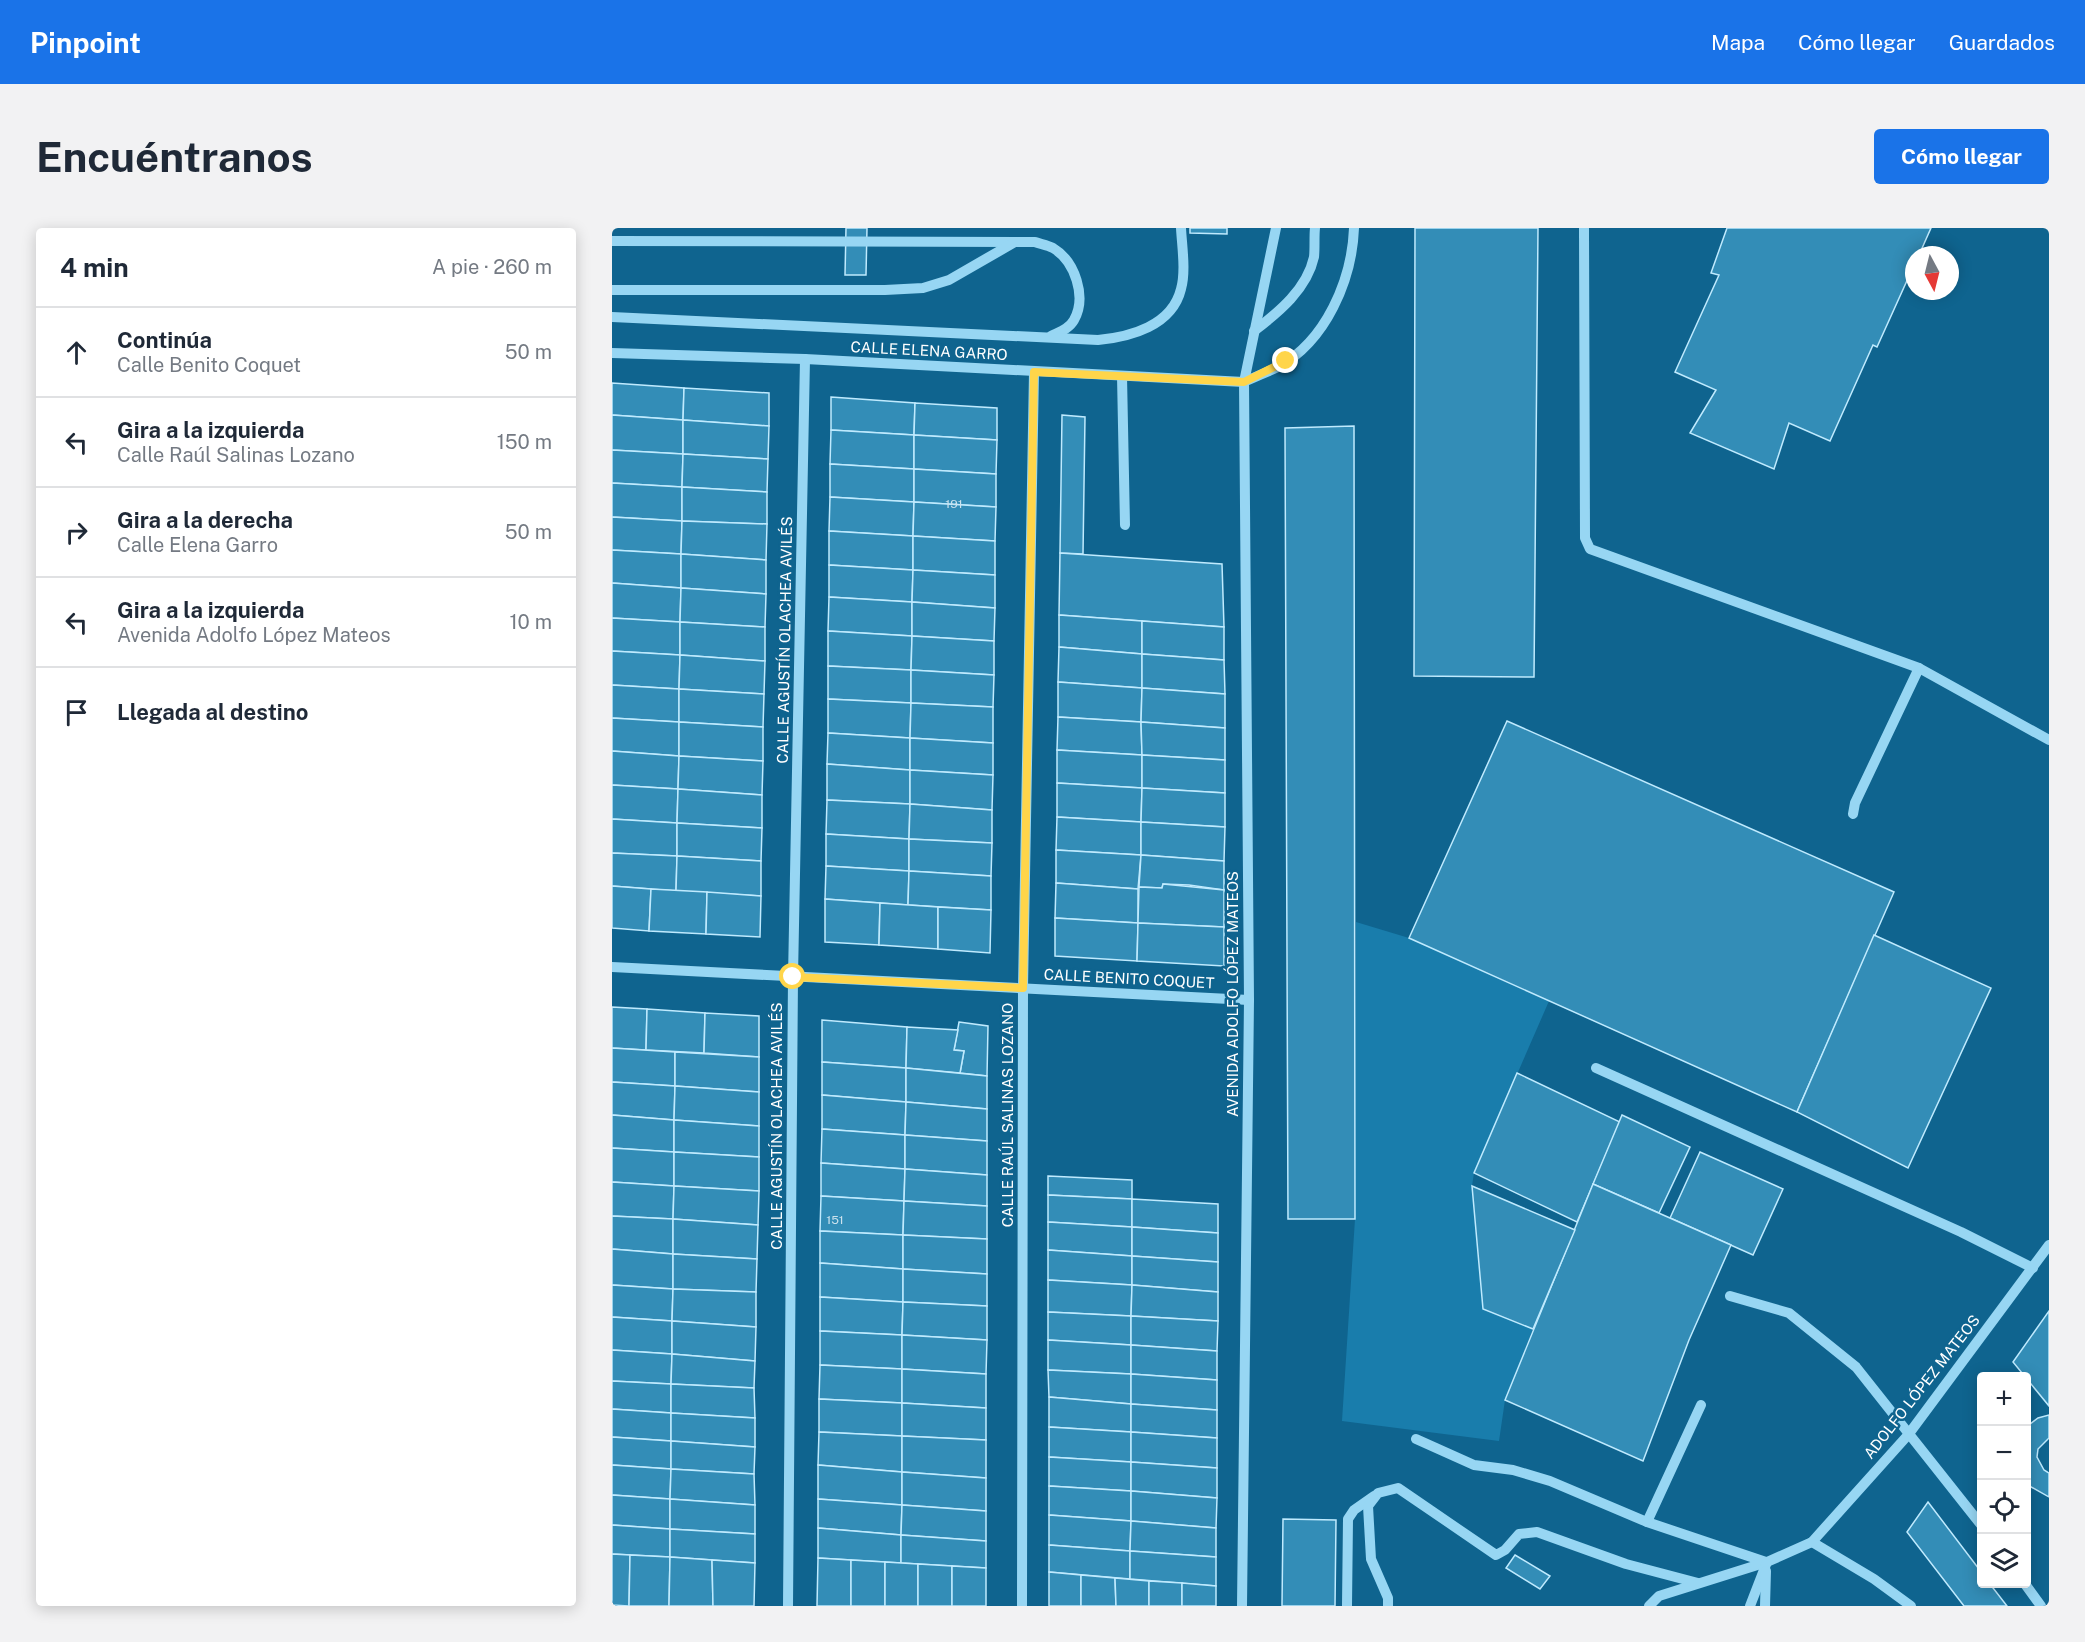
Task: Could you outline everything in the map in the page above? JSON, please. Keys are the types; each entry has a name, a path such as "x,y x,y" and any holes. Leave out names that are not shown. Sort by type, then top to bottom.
{"street":[{"name":"AVENIDA ADOLFO LÓPEZ MATEOS","path":"1242,1606 1249,1000 1244,382 1276,228"},
{"path":"1254,331 1285,305 1302,284 1314,257 1315,228"},
{"path":"1244,382 1280,366 1308,343 1326,320 1338,297 1348,267 1354,228"},
{"path":"1584,228 1585,538 1590,549 1919,668 2049,740"},
{"path":"612,318 1118,338 1139,333 1158,321 1172,307 1181,290 1180,230"},
{"path":"612,241 1035,242 1053,248 1072,268 1077,281 1078,307 1074,321 1065,330 1048,337"},
{"path":"612,290 923,288 949,280 1016,242"},
{"name":"CALLE ELENA GARRO","path":"612,353 805,359 1244,382"},
{"name":"CALLE AGUSTÍN OLACHEA AVILÉS","path":"788,1606 793,977 805,359"},
{"name":"CALLE RAÚL SALINAS LOZANO","path":"1022,1606 1023,988 1034,372"},
{"path":"1122,376 1125,525"},
{"path":"1853,814 1855,802 1919,668"},
{"name":"CALLE BENITO COQUET","path":"612,966 1249,1000"},
{"path":"1596,1068 1961,1232 2033,1268"},
{"name":"ADOLFO LÓPEZ MATEOS","path":"1812,1542 1908,1435 2049,1245"},
{"path":"1730,1296 1790,1313 1856,1367 1977,1520"},
{"path":"1647,1522 1701,1405"},
{"path":"1416,1438 1474,1465 1513,1470 1550,1480 1647,1522 1767,1562"},
{"path":"1347,1606 1348,1519 1362,1503 1378,1493 1398,1488 1410,1494 1496,1555 1505,1550 1519,1534 1537,1532 1626,1564 1698,1584"},
{"path":"1378,1493 1368,1506 1371,1559 1388,1598 1388,1606"},
{"path":"1649,1606 1659,1596 1767,1562 1812,1542 1875,1579 1911,1606"},
{"path":"1750,1606 1767,1562"},
{"path":"1765,1606 1767,1562"},
{"path":"2028,1588 2042,1606"}],"shaded area":[{"path":"1356,922 1409,938 1549,1001 1474,1173 1472,1186 1483,1309 1533,1329 1505,1400 1499,1441 1342,1421 1355,1219"}],"building":[{"path":"846,228 867,228 866,275 845,275"},
{"path":"1190,228 1227,228 1227,234 1190,233"},
{"path":"1415,228 1538,228 1534,677 1414,676"},
{"path":"1727,228 1931,228 1923,246 1905,246 1905,285 1877,347 1873,345 1830,441 1789,423 1774,469 1690,433 1716,390 1675,372 1719,275 1711,273"},
{"path":"612,383 684,388 683,420 612,415"},
{"path":"684,388 769,393 769,426 683,420"},
{"path":"831,397 915,403 914,435 831,430"},
{"path":"915,403 997,408 997,440 914,435"},
{"path":"612,415 683,420 683,454 612,450"},
{"path":"1062,415 1085,417 1083,554 1060,553"},
{"path":"683,420 769,426 768,459 683,454"},
{"path":"1354,426 1355,1219 1288,1219 1285,428"},
{"path":"831,430 914,435 914,469 830,464"},
{"path":"914,435 997,440 996,474 914,469"},
{"path":"612,450 683,454 682,487 612,483"},
{"path":"683,454 768,459 767,492 682,487"},
{"path":"830,464 914,469 914,502 830,497"},
{"path":"914,469 996,474 996,507 914,502"},
{"path":"612,483 682,487 682,521 612,517"},
{"path":"682,487 767,492 767,524 682,521"},
{"path":"830,497 914,502 913,536 829,531"},
{"path":"914,502 996,507 995,541 913,536"},
{"path":"612,517 682,521 681,554 612,550"},
{"path":"682,521 767,524 766,560 681,554"},
{"path":"829,531 913,536 913,570 829,565"},
{"path":"913,536 995,541 995,575 913,570"},
{"path":"612,550 681,554 681,588 612,583"},
{"path":"1060,553 1222,564 1224,627 1059,615"},
{"path":"681,554 766,560 766,594 681,588"},
{"path":"829,565 913,570 912,602 829,597"},
{"path":"913,570 995,575 995,608 912,602"},
{"path":"612,583 681,588 680,622 612,618"},
{"path":"681,588 766,594 765,627 680,622"},
{"path":"829,597 912,602 912,636 828,631"},
{"path":"912,602 995,608 994,641 912,636"},
{"path":"1059,615 1142,621 1142,654 1059,647"},
{"path":"612,618 680,622 680,655 612,651"},
{"path":"1142,621 1224,627 1224,660 1142,654"},
{"path":"680,622 765,627 765,661 680,655"},
{"path":"828,631 912,636 911,670 828,666"},
{"path":"912,636 994,641 994,675 911,670"},
{"path":"1059,647 1142,654 1142,688 1058,682"},
{"path":"612,651 680,655 679,689 612,685"},
{"path":"1142,654 1224,660 1225,694 1142,688"},
{"path":"680,655 765,661 764,694 679,689"},
{"path":"828,666 911,670 911,703 828,699"},
{"path":"911,670 994,675 993,707 911,703"},
{"path":"1058,682 1142,688 1141,722 1058,717"},
{"path":"612,685 679,689 679,722 612,718"},
{"path":"1142,688 1225,694 1225,728 1141,722"},
{"path":"679,689 764,694 763,727 679,722"},
{"path":"828,699 911,703 910,738 828,733"},
{"path":"911,703 993,707 993,743 910,738"},
{"path":"1058,717 1141,722 1142,755 1057,750"},
{"path":"612,718 679,722 679,756 612,751"},
{"path":"1507,721 1894,892 1797,1112 1409,938"},
{"path":"679,722 763,727 763,761 679,756"},
{"path":"1141,722 1225,728 1225,760 1142,755"},
{"path":"828,733 910,738 910,770 827,764"},
{"path":"910,738 993,743 993,775 910,770"},
{"path":"1057,750 1142,755 1142,788 1057,783"},
{"path":"612,751 679,756 678,789 612,785"},
{"path":"1142,755 1225,760 1225,793 1142,788"},
{"path":"679,756 763,761 762,795 678,789"},
{"path":"827,764 910,770 910,804 827,800"},
{"path":"910,770 993,775 992,810 910,804"},
{"path":"1057,783 1142,788 1141,822 1057,817"},
{"path":"612,785 678,789 677,823 612,819"},
{"path":"1142,788 1225,793 1225,827 1141,822"},
{"path":"678,789 762,795 762,828 677,823"},
{"path":"827,800 910,804 909,839 826,834"},
{"path":"910,804 992,810 992,843 909,839"},
{"path":"1057,817 1141,822 1141,855 1056,850"},
{"path":"612,819 677,823 677,856 612,853"},
{"path":"1141,822 1225,827 1224,861 1141,855"},
{"path":"677,823 762,828 761,861 677,856"},
{"path":"826,834 909,839 909,871 826,866"},
{"path":"909,839 992,843 991,876 909,871"},
{"path":"1056,850 1141,855 1138,889 1056,883"},
{"path":"612,853 677,856 676,891 612,886"},
{"path":"1141,855 1224,861 1224,890 1163,884 1162,888 1139,887"},
{"path":"677,856 761,861 761,896 676,891"},
{"path":"826,866 909,871 908,905 825,899"},
{"path":"909,871 991,876 991,910 908,905"},
{"path":"1056,883 1138,889 1138,923 1055,918"},
{"path":"1163,884 1224,890 1224,927 1138,923 1139,887 1162,888"},
{"path":"612,886 651,889 649,931 612,928"},
{"path":"651,889 707,892 706,934 649,931"},
{"path":"707,892 761,896 760,937 706,934"},
{"path":"825,899 880,903 879,945 825,942"},
{"path":"880,903 938,907 938,949 879,945"},
{"path":"938,907 991,910 990,953 938,949"},
{"path":"1055,918 1138,923 1137,961 1055,956"},
{"path":"1138,923 1224,927 1224,966 1137,961"},
{"path":"1874,935 1991,988 1908,1168 1797,1112"},
{"path":"612,1007 647,1009 646,1050 612,1048"},
{"path":"647,1009 705,1013 704,1053 646,1050"},
{"path":"705,1013 759,1016 759,1057 704,1053"},
{"path":"822,1020 907,1027 906,1068 822,1062"},
{"path":"959,1022 988,1026 987,1076 960,1073 964,1051 954,1050"},
{"path":"907,1027 958,1030 954,1050 964,1051 960,1073 906,1068"},
{"path":"612,1048 675,1052 675,1086 612,1082"},
{"path":"675,1052 759,1057 759,1092 675,1086"},
{"path":"822,1062 906,1068 906,1102 822,1095"},
{"path":"906,1068 987,1076 987,1109 906,1102"},
{"path":"1517,1073 1620,1122 1577,1222 1474,1173"},
{"path":"612,1082 675,1086 674,1120 612,1115"},
{"path":"675,1086 759,1092 759,1126 674,1120"},
{"path":"822,1095 906,1102 905,1135 822,1129"},
{"path":"906,1102 987,1109 987,1141 905,1135"},
{"path":"612,1115 674,1120 674,1152 612,1148"},
{"path":"1622,1115 1690,1147 1659,1213 1593,1184"},
{"path":"674,1120 759,1126 759,1157 674,1152"},
{"path":"822,1129 905,1135 905,1169 821,1163"},
{"path":"905,1135 987,1141 987,1175 905,1169"},
{"path":"612,1148 674,1152 674,1186 612,1182"},
{"path":"674,1152 759,1157 759,1191 674,1186"},
{"path":"1700,1152 1783,1189 1753,1255 1670,1218"},
{"path":"821,1163 905,1169 904,1201 821,1196"},
{"path":"905,1169 987,1175 987,1206 904,1201"},
{"path":"1048,1176 1132,1180 1132,1199 1048,1195"},
{"path":"612,1182 674,1186 673,1219 612,1216"},
{"path":"1593,1184 1731,1245 1689,1340 1643,1461 1505,1400"},
{"path":"674,1186 759,1191 758,1225 673,1219"},
{"path":"1472,1186 1575,1230 1533,1329 1483,1309"},
{"path":"1048,1195 1132,1199 1132,1227 1048,1222"},
{"path":"821,1196 904,1201 903,1235 820,1231"},
{"path":"1132,1199 1218,1204 1218,1233 1132,1227"},
{"path":"904,1201 987,1206 987,1239 903,1235"},
{"path":"612,1216 673,1219 673,1254 612,1249"},
{"path":"673,1219 758,1225 757,1259 673,1254"},
{"path":"1048,1222 1132,1227 1132,1256 1048,1250"},
{"path":"1132,1227 1218,1233 1218,1262 1132,1256"},
{"path":"820,1231 903,1235 903,1269 820,1263"},
{"path":"903,1235 987,1239 987,1274 903,1269"},
{"path":"612,1249 673,1254 673,1289 612,1285"},
{"path":"1048,1250 1132,1256 1132,1285 1048,1280"},
{"path":"673,1254 757,1259 756,1292 673,1289"},
{"path":"1132,1256 1218,1262 1218,1292 1132,1285"},
{"path":"820,1263 903,1269 903,1302 820,1297"},
{"path":"903,1269 987,1274 987,1306 903,1302"},
{"path":"1048,1280 1132,1285 1131,1316 1048,1312"},
{"path":"612,1285 673,1289 672,1321 612,1317"},
{"path":"1132,1285 1218,1292 1218,1321 1131,1316"},
{"path":"673,1289 756,1292 756,1327 672,1321"},
{"path":"820,1297 903,1302 902,1335 820,1331"},
{"path":"903,1302 987,1306 987,1340 902,1335"},
{"path":"2049,1311 2049,1406 2031,1384 2031,1372 2021,1372 2013,1362"},
{"path":"1048,1312 1131,1316 1131,1345 1048,1340"},
{"path":"1131,1316 1218,1321 1217,1351 1131,1345"},
{"path":"612,1317 672,1321 672,1354 612,1350"},
{"path":"672,1321 756,1327 755,1361 672,1354"},
{"path":"820,1331 902,1335 902,1369 820,1365"},
{"path":"902,1335 987,1340 986,1374 902,1369"},
{"path":"1048,1340 1131,1345 1131,1374 1048,1370"},
{"path":"1131,1345 1217,1351 1217,1380 1131,1374"},
{"path":"612,1350 672,1354 671,1384 612,1381"},
{"path":"672,1354 755,1361 754,1388 671,1384"},
{"path":"820,1365 902,1369 902,1403 819,1399"},
{"path":"902,1369 986,1374 986,1408 902,1403"},
{"path":"1048,1370 1131,1374 1131,1404 1049,1397"},
{"path":"1131,1374 1217,1380 1217,1410 1131,1404"},
{"path":"612,1381 671,1384 671,1413 612,1409"},
{"path":"671,1384 754,1388 755,1418 671,1413"},
{"path":"1049,1397 1131,1404 1131,1432 1049,1427"},
{"path":"819,1399 902,1403 902,1436 819,1432"},
{"path":"902,1403 986,1408 986,1440 902,1436"},
{"path":"1131,1404 1217,1410 1217,1438 1131,1432"},
{"path":"612,1409 671,1413 671,1441 612,1437"},
{"path":"671,1413 755,1418 755,1447 671,1441"},
{"path":"2049,1415 2049,1438 2038,1449 2037,1457 2044,1470 2049,1473 2049,1497 2031,1487 2031,1423 2038,1418"},
{"path":"1049,1427 1131,1432 1131,1462 1049,1457"},
{"path":"819,1432 902,1436 902,1472 818,1465"},
{"path":"1131,1432 1217,1438 1217,1468 1131,1462"},
{"path":"902,1436 986,1440 986,1478 902,1472"},
{"path":"612,1437 671,1441 671,1469 612,1465"},
{"path":"671,1441 755,1447 754,1474 671,1469"},
{"path":"1049,1457 1131,1462 1131,1491 1049,1486"},
{"path":"1131,1462 1217,1468 1217,1498 1131,1491"},
{"path":"612,1465 671,1469 670,1499 612,1495"},
{"path":"818,1465 902,1472 902,1505 818,1499"},
{"path":"671,1469 754,1474 755,1505 670,1499"},
{"path":"902,1472 986,1478 986,1511 902,1505"},
{"path":"1049,1486 1131,1491 1131,1521 1049,1515"},
{"path":"1131,1491 1217,1498 1216,1528 1131,1521"},
{"path":"612,1495 670,1499 670,1529 612,1525"},
{"path":"670,1499 755,1505 755,1534 670,1529"},
{"path":"818,1499 902,1505 901,1535 818,1528"},
{"path":"1928,1502 1977,1566 1977,1588 1993,1588 2007,1606 1964,1606 1907,1532"},
{"path":"902,1505 986,1511 986,1541 901,1535"},
{"path":"1049,1515 1131,1521 1130,1551 1049,1545"},
{"path":"1283,1519 1336,1520 1335,1606 1282,1606"},
{"path":"1131,1521 1216,1528 1216,1557 1130,1551"},
{"path":"612,1525 670,1529 670,1557 612,1554"},
{"path":"818,1528 901,1535 901,1563 818,1558"},
{"path":"670,1529 755,1534 755,1563 670,1557"},
{"path":"901,1535 986,1541 986,1568 901,1563"},
{"path":"1049,1545 1130,1551 1130,1579 1049,1572"},
{"path":"1130,1551 1216,1557 1216,1586 1130,1579"},
{"path":"612,1554 630,1555 629,1606 612,1605"},
{"path":"630,1555 670,1557 669,1606 629,1606"},
{"path":"1515,1555 1550,1576 1540,1589 1506,1568"},
{"path":"670,1557 712,1560 713,1606 669,1606"},
{"path":"818,1558 851,1560 851,1606 817,1606"},
{"path":"712,1560 755,1563 754,1606 713,1606"},
{"path":"851,1560 885,1562 885,1606 851,1606"},
{"path":"885,1562 918,1564 918,1606 885,1606"},
{"path":"918,1564 952,1566 952,1606 918,1606"},
{"path":"952,1566 986,1568 986,1606 952,1606"},
{"path":"1049,1572 1081,1575 1081,1606 1049,1606"},
{"path":"1081,1575 1115,1578 1116,1606 1081,1606"},
{"path":"1115,1578 1149,1581 1149,1606 1116,1606"},
{"path":"1149,1581 1182,1583 1182,1606 1149,1606"},
{"path":"1182,1583 1216,1586 1216,1606 1182,1606"}],"route":[{"path":"793,977 1023,988 1034,372 1244,382 1286,361"}]}
